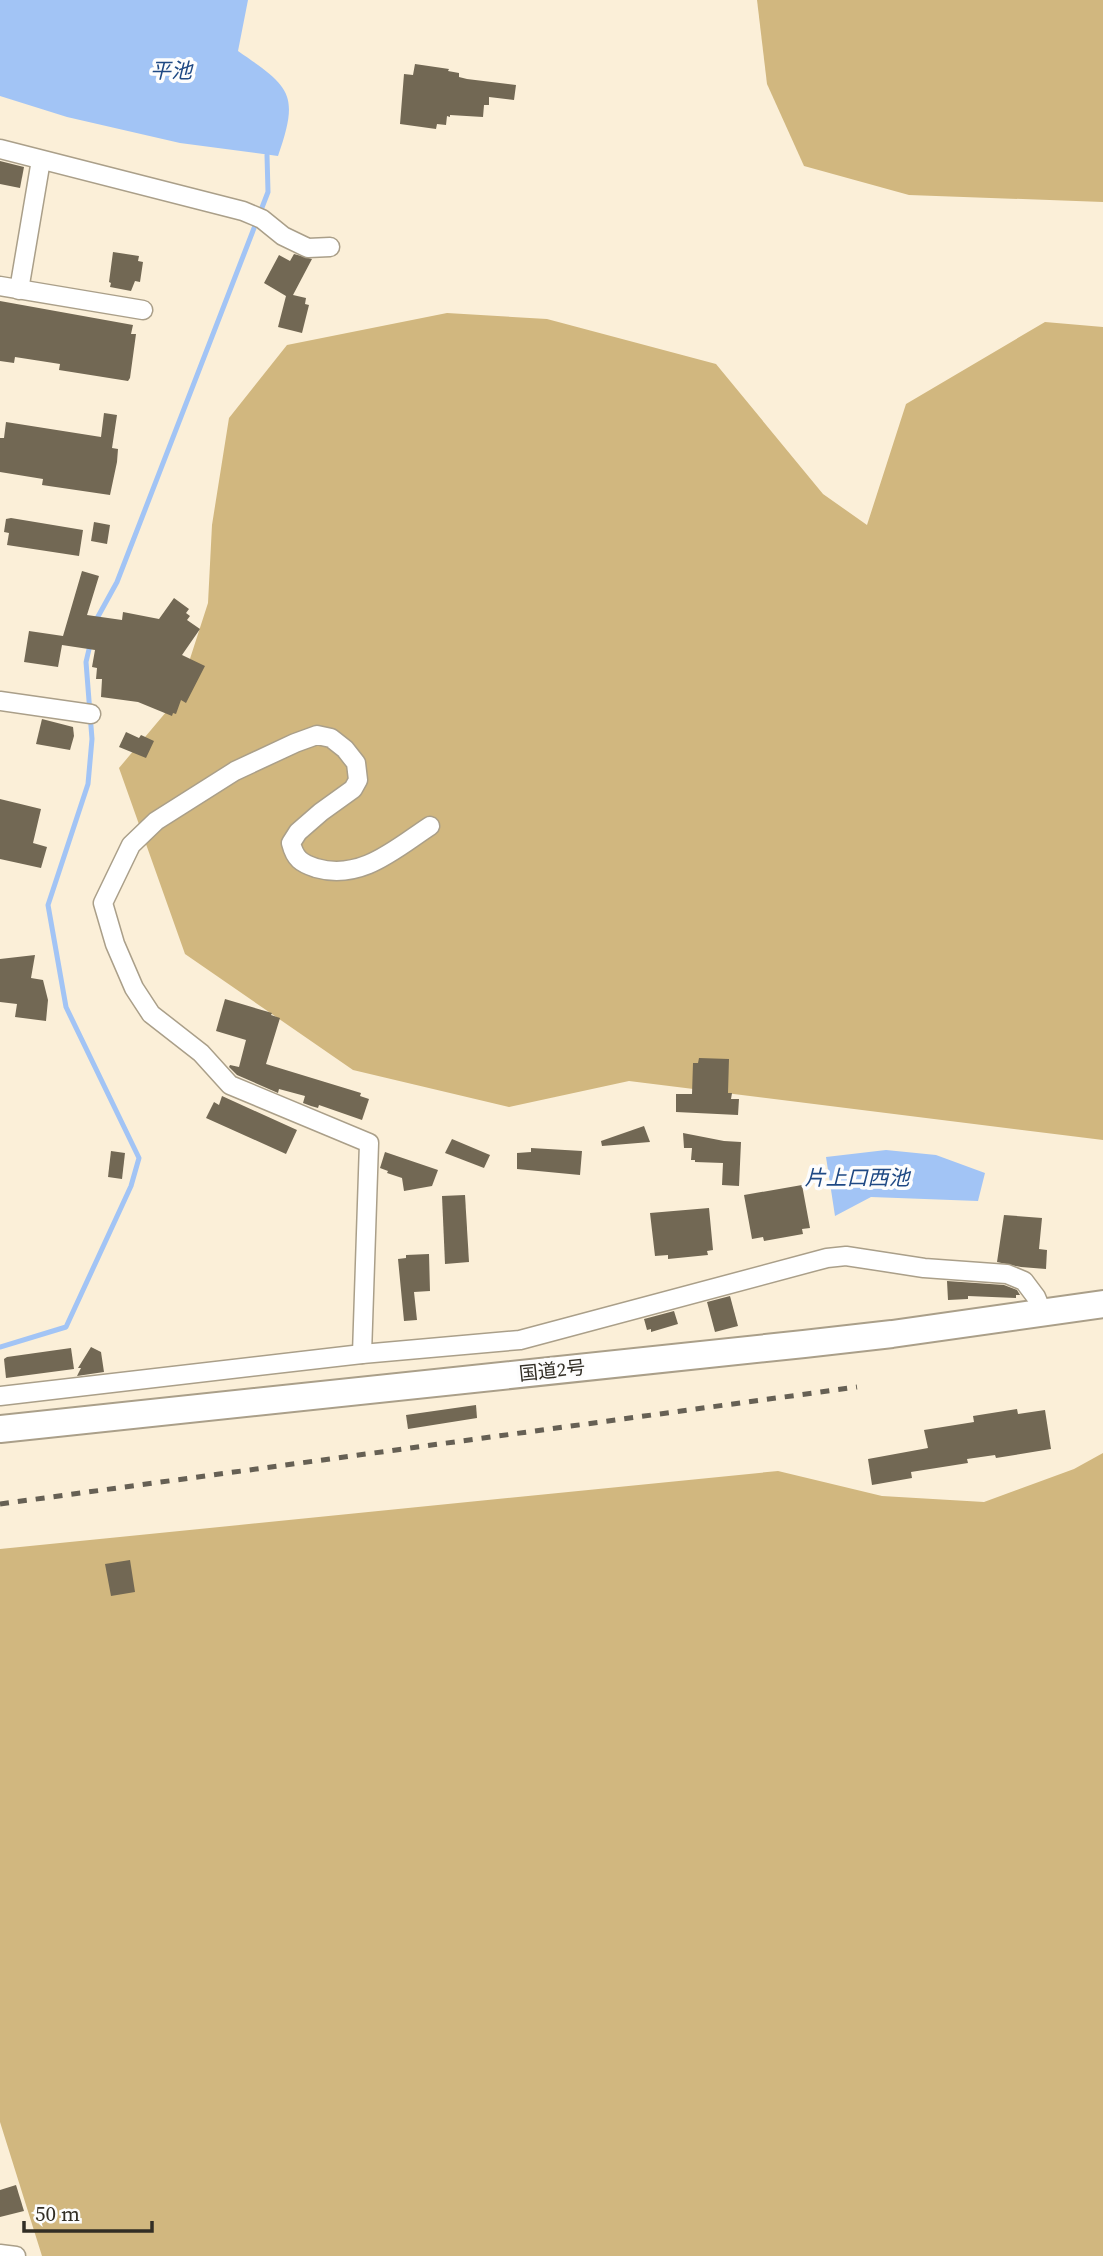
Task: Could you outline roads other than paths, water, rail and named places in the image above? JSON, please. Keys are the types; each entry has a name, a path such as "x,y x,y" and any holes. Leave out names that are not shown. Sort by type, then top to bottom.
{"highway":[{"name":"国道2号","path":"0,1429 804,1344 1103,1304"}],"street":[{"path":"0,149 243,211 262,219 283,236 308,248 330,247"},
{"path":"19,290 41,160"},
{"path":"0,286 144,310"},
{"path":"0,701 91,714"},
{"path":"362,1353 369,1143 230,1085 201,1053 151,1014 134,988 115,944 103,903 131,845 156,821 235,771 317,735 331,738 345,749 356,763 358,780 353,789 298,832 291,843 293,853 300,862 343,873 354,870 381,859 430,826"},
{"path":"0,1396 362,1353 520,1340 668,1302 706,1288 809,1261 846,1256 924,1268 1007,1274 1024,1281 1036,1297 1043,1314"},
{"path":"0,2254 16,2256"}],"water":[{"name":"平池","path":"0,0 248,0 238,51 279,83 286,93 289,105 285,135 278,156 180,143 67,117 0,96"},
{"name":"片上口西池","path":"886,1150 936,1155 985,1173 978,1201 871,1197 835,1216 826,1157"}],"waterway":[{"path":"95,622 117,582 268,192 267,155"},
{"path":"0,1347 66,1327 131,1186 139,1158 66,1007 48,905 88,784 92,739 86,662 90,645"}],"railway":[{"path":"0,1504 857,1387"}]}
